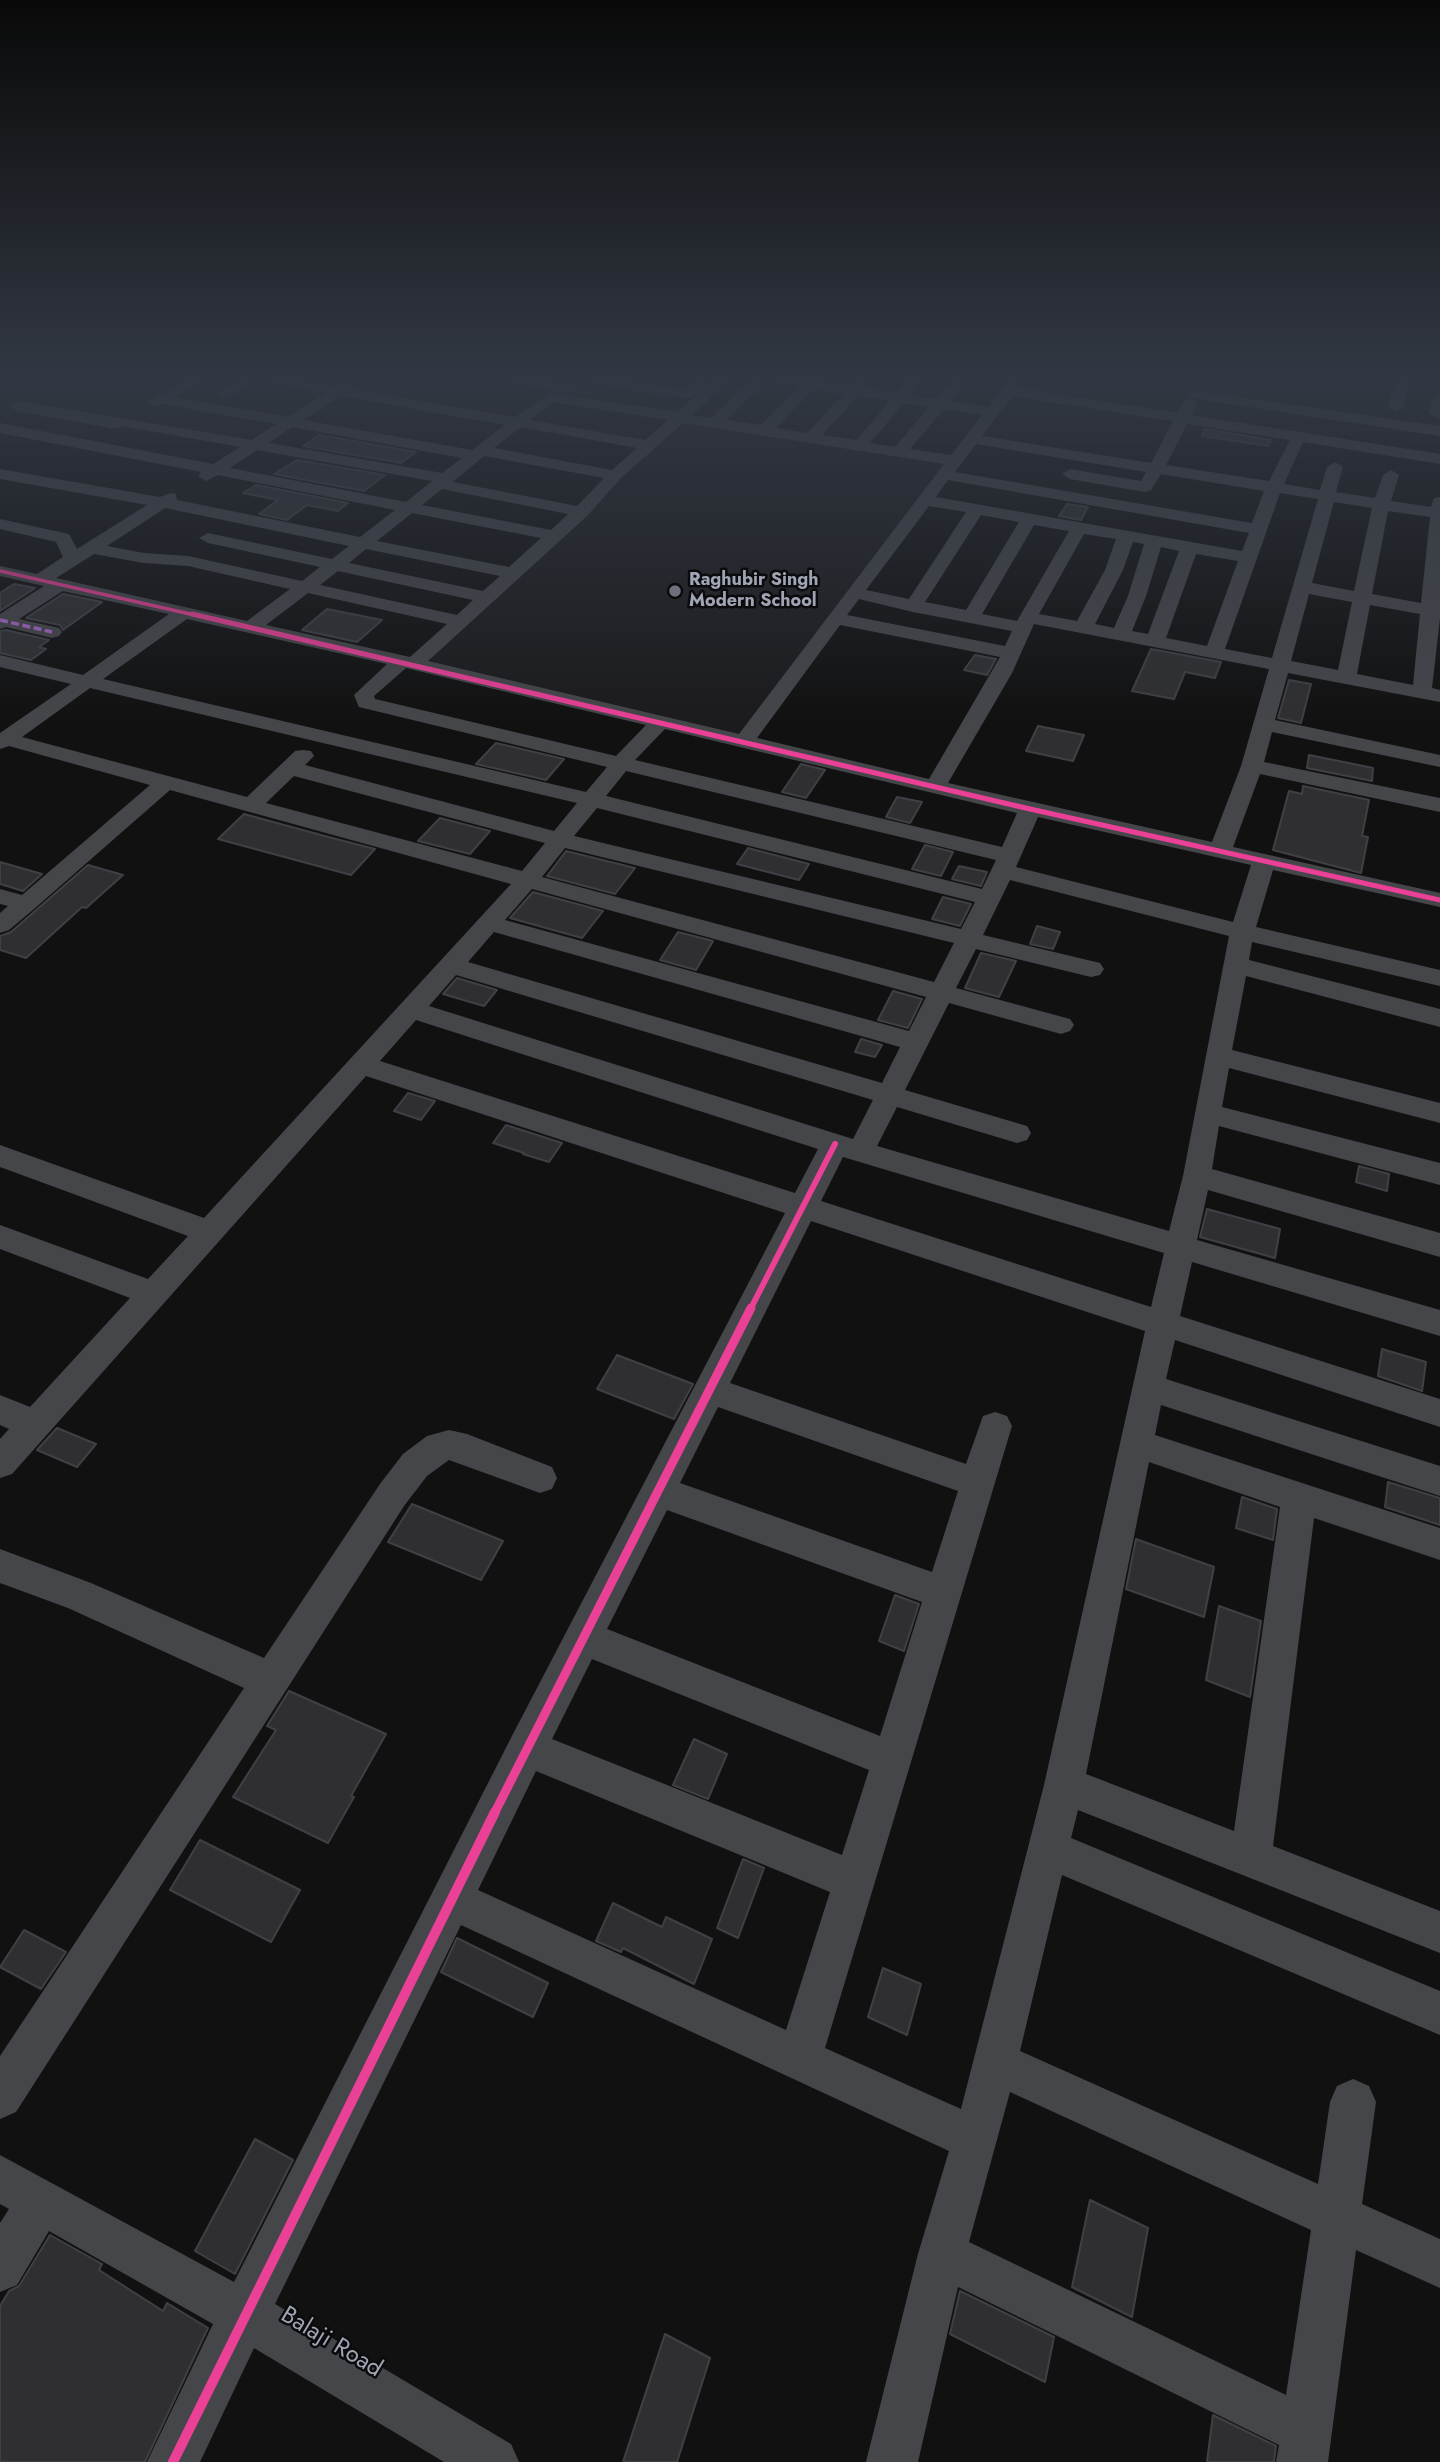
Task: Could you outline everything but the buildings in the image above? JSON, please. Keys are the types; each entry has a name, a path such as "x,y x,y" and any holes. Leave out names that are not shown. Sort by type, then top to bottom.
{"street":[{"path":"111,494 511,573"},
{"path":"1,621 49,583 74,559 177,494"},
{"path":"340,494 552,535"},
{"path":"249,628 426,494"},
{"path":"513,494 581,512"},
{"path":"600,494 460,621 364,695 366,703 620,764 1007,864 1242,932 1440,978"},
{"path":"744,742 931,494"},
{"path":"1047,494 1260,530"},
{"path":"1083,628 1114,570 1123,536 1142,494"},
{"path":"1214,654 1272,494"},
{"path":"854,593 971,617 1083,628 1431,694 1439,510 1381,505 1315,494"},
{"path":"1346,678 1385,494"},
{"path":"1220,851 1252,766 1328,496"},
{"path":"926,500 1249,558"},
{"path":"913,606 976,510"},
{"path":"971,617 1029,519"},
{"path":"0,524 63,538 74,559"},
{"path":"936,785 1079,528"},
{"path":"208,538 485,597"},
{"path":"1120,636 1137,596 1154,541"},
{"path":"91,548 144,558 188,561 460,621"},
{"path":"1156,642 1189,548"},
{"path":"0,571 408,662 1030,809 1440,900"},
{"path":"1301,587 1435,611"},
{"path":"3,741 183,613"},
{"path":"836,619 1011,653"},
{"path":"1,621 52,632"},
{"path":"0,661 593,800 989,898"},
{"path":"0,1463 526,882 620,764 659,723"},
{"path":"1263,724 1440,761"},
{"path":"250,806 324,736"},
{"path":"3,741 1061,1025"},
{"path":"1252,766 1440,805"},
{"path":"290,768 561,840 1091,969"},
{"path":"0,925 165,783"},
{"path":"173,2462 451,1899 802,1208 889,1095 1007,864 1030,809"},
{"path":"892,2462 942,2253 976,2140 1065,1785 1148,1387 1179,1244 1197,1176 1242,932 1264,862"},
{"path":"0,896 26,904"},
{"path":"489,923 916,1042"},
{"path":"450,965 1017,1133"},
{"path":"1236,965 1440,1018"},
{"path":"411,1009 847,1148 1440,1323"},
{"path":"1219,1056 1440,1113"},
{"path":"360,1064 1440,1413"},
{"path":"1207,1113 1440,1174"},
{"path":"3,1162 208,1231"},
{"path":"1197,1176 1440,1245"},
{"path":"0,1237 152,1293"},
{"path":"1148,1387 1440,1481"},
{"path":"709,1390 978,1483"},
{"path":"0,1409 34,1425"},
{"path":"799,2059 995,1426"},
{"path":"1138,1444 1440,1544"},
{"path":"0,2096 392,1495 427,1454 439,1446 449,1445 467,1449 540,1478"},
{"path":"658,1491 944,1593"},
{"path":"1251,1858 1299,1497"},
{"path":"0,1566 78,1595 272,1681"},
{"path":"583,1637 892,1760"},
{"path":"527,1748 854,1881"},
{"path":"1065,1785 1440,1932"},
{"path":"1049,1849 1440,2013"},
{"path":"451,1899 976,2140"},
{"path":"995,2062 1440,2264"},
{"path":"942,2253 1305,2447 1353,2102"},
{"path":"0,2268 20,2189"},
{"name":"Balaji Road","path":"20,2189 244,2314 493,2462"}],"shaded area":[{"name":"Raghubir Singh Modern School","path":"603,494 928,494 745,737 421,664"}],"marked path":[{"path":"0,620 52,632"}],"cycle path":[{"path":"0,571 402,661 1030,809 1440,900"},
{"path":"173,2462 244,2314 527,1748 835,1144"}],"place":[{"name":"Raghubir Singh Modern School","path":"675,591"}]}
